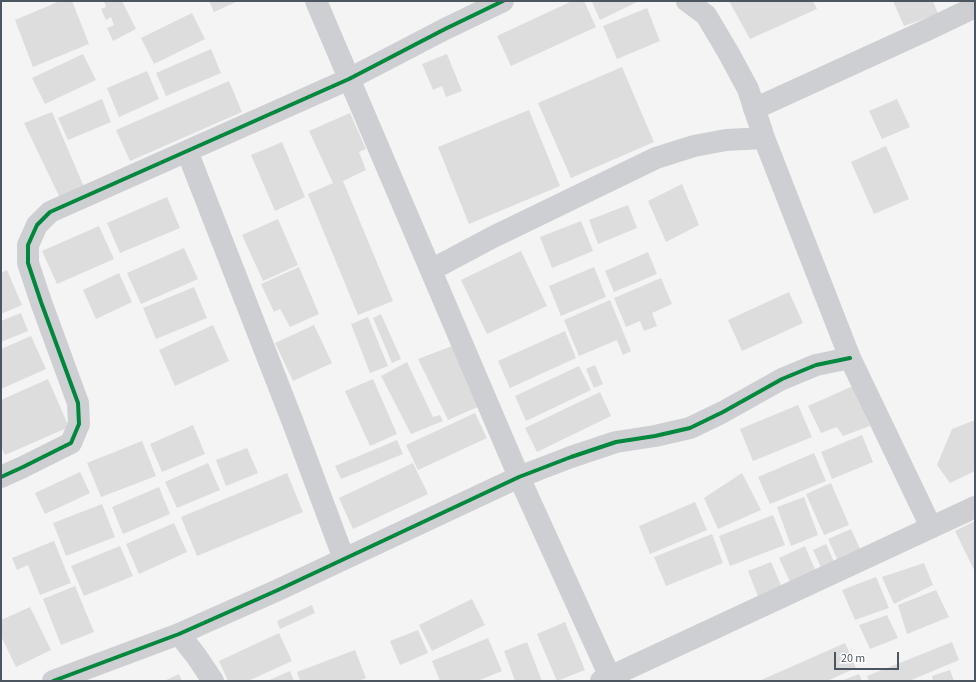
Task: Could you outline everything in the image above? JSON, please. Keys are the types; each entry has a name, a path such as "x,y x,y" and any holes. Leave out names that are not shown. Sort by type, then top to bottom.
{"street":[{"path":"316,1 605,679 975,507"},
{"path":"1,477 71,443 79,424 78,403 28,263 28,244 37,225 50,212 349,79 445,29 504,1"},
{"path":"687,1 706,15 748,89 764,138 850,358 931,527"},
{"path":"754,109 975,6"},
{"path":"431,270 493,237 656,158 694,146 726,140 764,138"},
{"path":"187,151 292,420 344,559"},
{"path":"53,681 179,634 271,593 519,477 570,457 616,442 655,436 690,428 723,412 782,379 816,366 850,358"},
{"path":"179,634 198,657 213,681"}],"building":[{"path":"60,1 72,1 89,44 33,67 15,20"},
{"path":"104,1 122,1 136,29 113,41 107,28 114,25 111,17 106,20 101,9 106,7"},
{"path":"209,1 238,1 214,12"},
{"path":"572,1 584,1 596,27 511,66 497,36"},
{"path":"639,1 600,20 592,2"},
{"path":"729,1 813,1 817,9 750,39"},
{"path":"893,1 933,1 938,14 904,26"},
{"path":"647,8 660,41 617,59 603,26"},
{"path":"192,13 205,39 154,64 141,38"},
{"path":"211,49 221,73 166,96 156,73"},
{"path":"83,54 96,80 45,104 32,78"},
{"path":"447,54 462,91 446,97 442,86 433,90 422,64"},
{"path":"622,67 654,142 571,178 538,103"},
{"path":"147,71 159,99 119,117 107,88"},
{"path":"229,81 242,112 130,161 116,130"},
{"path":"102,99 111,122 68,140 58,118"},
{"path":"897,99 910,127 882,139 869,111"},
{"path":"529,110 560,186 469,224 438,147"},
{"path":"52,112 84,187 60,198 24,123"},
{"path":"350,113 366,149 359,152 366,170 343,181 393,301 358,315 308,194 333,183 309,131"},
{"path":"282,142 305,197 275,211 251,155"},
{"path":"886,146 909,199 874,214 851,162"},
{"path":"682,184 699,225 666,242 648,201"},
{"path":"167,197 180,228 120,253 107,223"},
{"path":"628,205 637,228 598,244 589,220"},
{"path":"278,219 298,265 263,281 242,235"},
{"path":"581,221 593,251 552,268 540,237"},
{"path":"99,226 114,259 57,284 42,251"},
{"path":"184,248 198,279 141,304 127,273"},
{"path":"521,251 547,306 487,334 461,280"},
{"path":"648,252 657,274 614,292 605,271"},
{"path":"299,267 319,314 290,327 280,309 274,312 261,284"},
{"path":"594,267 606,297 561,316 549,286"},
{"path":"7,270 22,305 1,314 1,273"},
{"path":"119,273 132,302 96,319 83,290"},
{"path":"661,278 672,304 652,313 657,326 644,331 640,321 626,327 614,298"},
{"path":"194,287 207,318 156,339 143,308"},
{"path":"789,292 803,323 742,351 728,320"},
{"path":"610,300 631,351 623,355 617,340 579,356 564,320"},
{"path":"21,313 28,331 1,342 1,321"},
{"path":"381,314 401,359 392,363 373,318"},
{"path":"368,317 388,366 370,373 351,324"},
{"path":"213,325 229,361 175,386 159,350"},
{"path":"314,325 332,363 293,381 275,343"},
{"path":"565,331 576,358 510,388 498,361"},
{"path":"31,336 46,369 1,389 1,349"},
{"path":"452,346 480,406 448,420 418,359"},
{"path":"407,362 433,417 440,415 443,421 411,434 381,376"},
{"path":"595,365 603,384 594,388 586,369"},
{"path":"579,366 591,390 526,421 515,396"},
{"path":"48,379 69,427 5,455 1,447 1,400"},
{"path":"373,379 397,434 370,446 345,391"},
{"path":"853,386 870,426 843,436 837,427 821,433 808,406"},
{"path":"600,392 611,416 537,452 525,428"},
{"path":"798,405 812,437 753,461 740,429"},
{"path":"475,413 487,438 418,470 406,445"},
{"path":"975,420 975,471 950,483 937,465 952,429"},
{"path":"193,425 205,454 162,472 150,444"},
{"path":"862,435 873,462 832,479 821,452"},
{"path":"397,440 403,454 341,479 335,466"},
{"path":"142,441 156,476 101,497 87,463"},
{"path":"247,448 258,473 226,486 216,460"},
{"path":"814,453 826,481 770,504 758,477"},
{"path":"208,463 220,490 177,508 165,482"},
{"path":"413,463 428,494 353,529 339,498"},
{"path":"80,472 90,493 45,514 35,493"},
{"path":"287,473 303,512 197,556 181,517"},
{"path":"742,473 761,510 718,529 704,498"},
{"path":"831,483 849,525 824,535 806,494"},
{"path":"159,487 170,514 123,534 112,507"},
{"path":"804,497 818,535 791,546 777,507"},
{"path":"695,502 707,530 650,554 639,526"},
{"path":"102,504 115,537 66,556 53,523"},
{"path":"773,515 785,545 730,566 719,536"},
{"path":"975,521 975,572 955,531"},
{"path":"174,523 187,552 139,574 126,544"},
{"path":"851,529 862,553 839,563 828,539"},
{"path":"712,534 723,563 666,586 654,557"},
{"path":"54,541 71,583 40,595 28,565 17,570 12,558"},
{"path":"826,544 836,566 823,572 813,550"},
{"path":"120,546 133,576 84,596 71,566"},
{"path":"805,546 817,574 792,586 779,558"},
{"path":"771,562 783,590 759,599 748,571"},
{"path":"924,563 933,585 894,604 882,577"},
{"path":"876,577 889,608 855,620 842,590"},
{"path":"75,586 94,632 61,645 43,599"},
{"path":"936,590 949,617 907,634 898,605"},
{"path":"472,599 485,625 432,651 419,625"},
{"path":"312,605 315,613 280,629 277,621"},
{"path":"30,607 51,650 16,667 1,636 1,620"},
{"path":"887,615 898,638 870,649 859,625"},
{"path":"565,622 585,670 557,681 537,634"},
{"path":"418,630 428,653 400,665 390,641"},
{"path":"279,633 292,661 248,681 228,681 219,661"},
{"path":"488,638 502,671 477,681 440,681 432,661"},
{"path":"527,642 542,681 515,681 504,651"},
{"path":"952,642 959,660 909,681 869,681 867,676"},
{"path":"845,643 856,668 827,681 759,681"},
{"path":"355,650 366,678 358,681 300,681 297,672"},
{"path":"950,670 954,681 933,681 932,676"},
{"path":"290,671 294,681 267,681"},
{"path":"179,674 182,681 164,681"},
{"path":"859,674 862,681 841,681"}],"cycle path":[{"path":"1,477 71,443 79,424 78,403 28,263 28,245 37,225 50,212 349,79 445,29 503,1"},
{"path":"53,681 179,634 278,590 519,477 616,442 655,436 690,428 723,412 782,379 816,365 850,358"}]}
